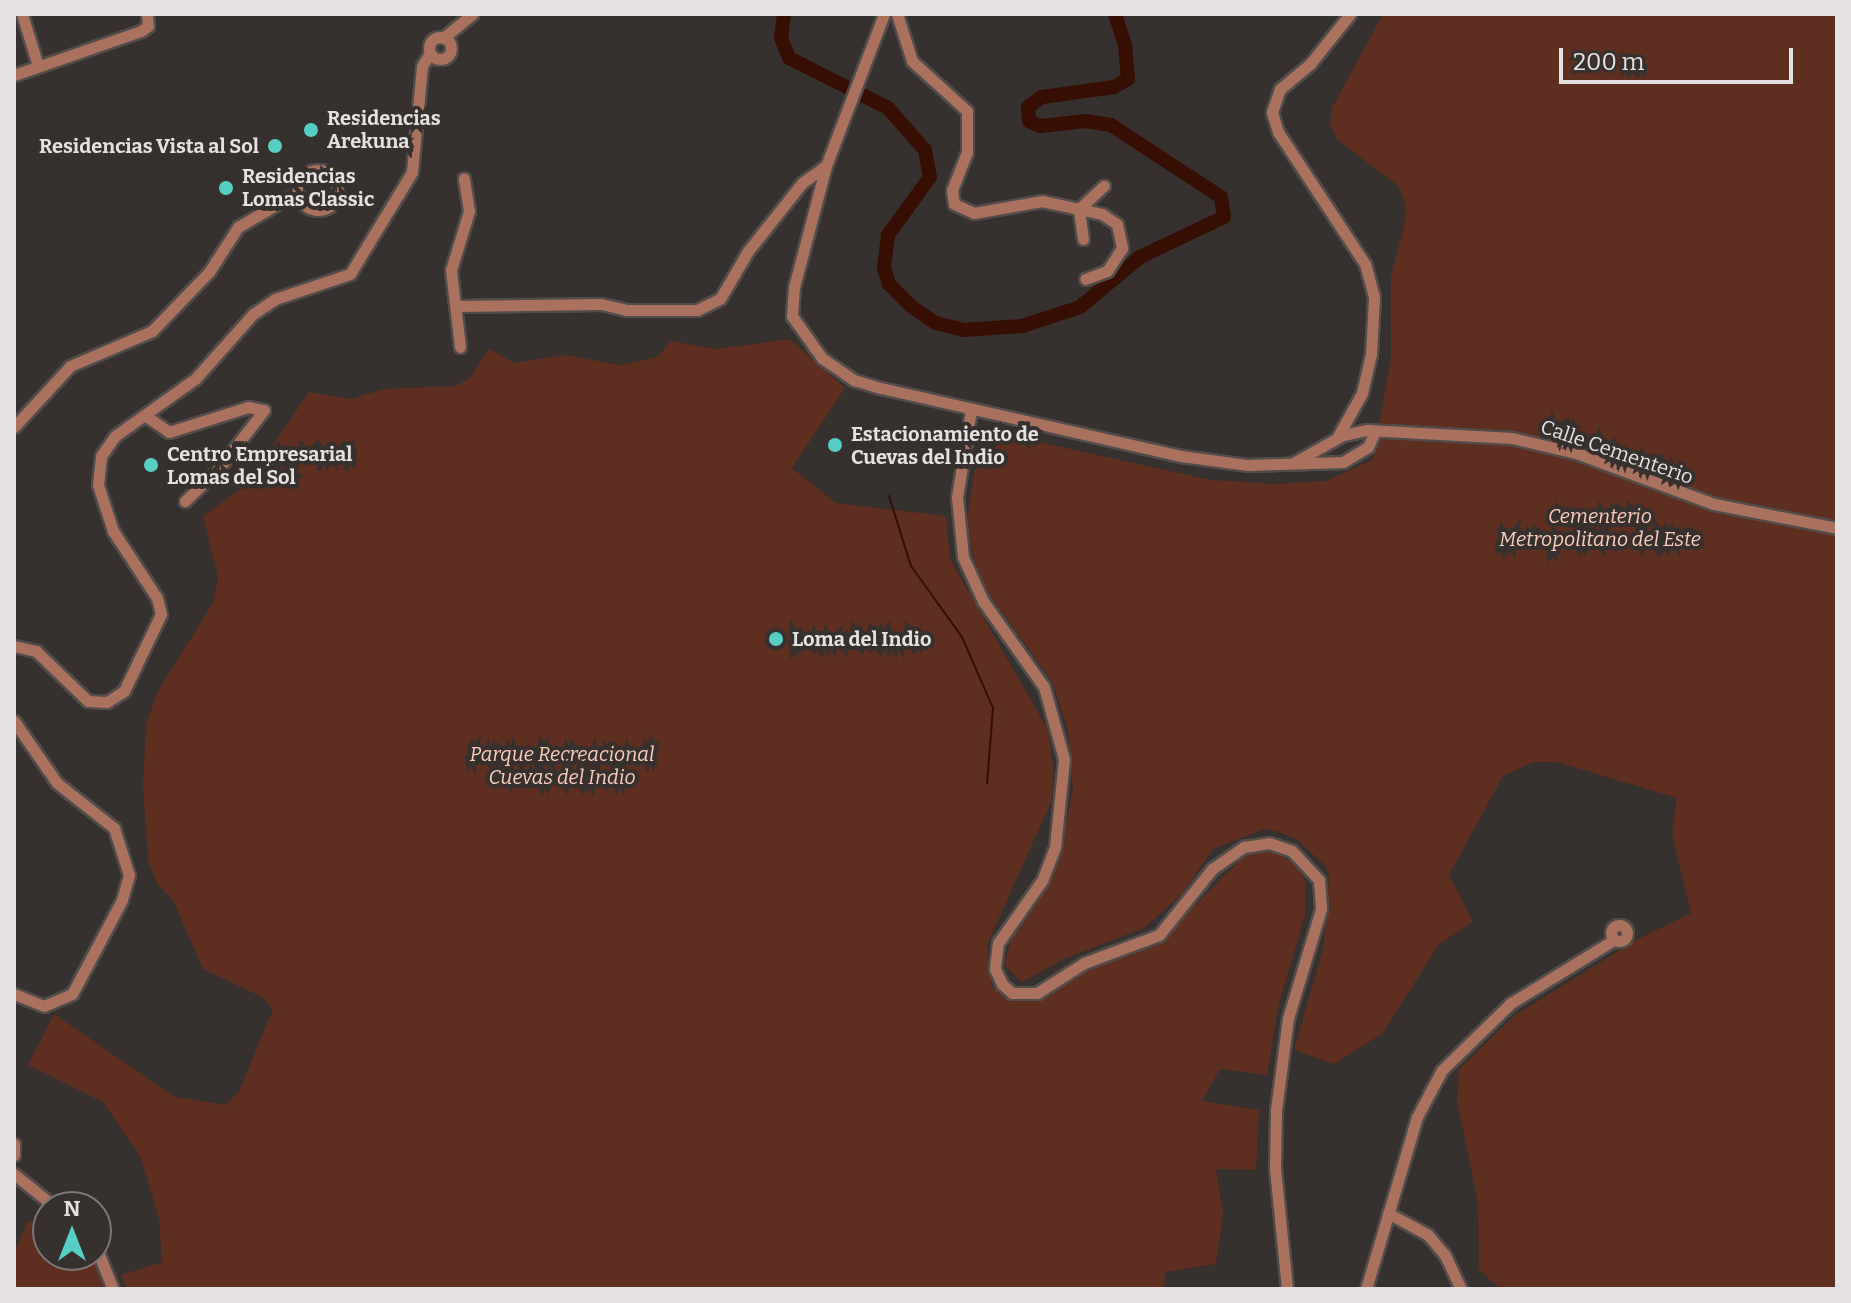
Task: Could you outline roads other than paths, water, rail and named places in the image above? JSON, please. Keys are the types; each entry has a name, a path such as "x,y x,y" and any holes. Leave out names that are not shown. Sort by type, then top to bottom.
{"street":[{"path":"22,14 38,66"},
{"path":"14,75 141,31 148,26 147,14"},
{"path":"14,646 36,651 88,701 117,698 129,684 161,614 157,598 113,531 98,485 101,456 115,436 195,379 253,314 275,299 350,274 364,257 412,172 422,66 430,53 432,40 443,38 473,14"},
{"path":"884,14 846,104 826,166 792,298 792,316 800,334 822,358 854,380 971,410 1181,456 1286,466 1352,458 1368,447 1375,431"},
{"path":"897,14 912,61 967,111 969,140 952,190 954,204 974,213 1042,201 1109,219 1122,237 1122,248 1107,271 1085,279"},
{"path":"1286,466 1340,436 1362,393 1373,340 1374,297 1365,264 1278,132 1272,112 1280,89 1310,64 1350,14"},
{"path":"457,306 601,304 626,310 697,310 720,299 802,183 826,166"},
{"path":"460,347 451,270 469,211 464,178"},
{"path":"1079,209 1104,186"},
{"path":"14,427 70,366 152,331 209,272 238,227 298,192"},
{"path":"1079,209 1083,239"},
{"path":"146,416 169,432 248,407 264,410 220,467 185,501"},
{"path":"971,410 957,497 963,557 983,601 1044,687 1064,759 1055,847 1043,879 998,943 995,969 1002,984 1012,993 1037,993 1084,963 1159,935 1212,869 1244,847 1269,843 1292,851 1319,880 1321,909 1288,1018 1276,1110 1275,1168 1287,1289"},
{"name":"Calle Cementerio","path":"1340,436 1375,431 1545,443 1714,504 1837,528"},
{"path":"1340,436 1356,444 1352,458"},
{"path":"14,721 57,783 114,828 129,875 122,900 72,994 44,1006 14,994"},
{"path":"1366,1289 1417,1117 1442,1070 1511,1003 1614,940"},
{"path":"14,1144 14,1155"},
{"path":"14,1174 35,1191"},
{"path":"1388,1213 1428,1235 1445,1255 1461,1289"}],"waterway":[{"path":"784,14 781,38 789,58 888,108 925,150 930,177 888,235 884,268 889,284 912,307 936,323 964,330 1022,326 1080,307 1140,257 1224,217 1221,197 1111,125 1086,121 1040,126 1029,121 1028,107 1042,97 1114,87 1128,79 1125,45 1115,14"},
{"path":"889,496 911,566 962,637 993,708 987,784"}],"place":[{"name":"Residencias Arekuna","path":"311,130"},
{"name":"Residencias Vista al Sol","path":"275,146"},
{"name":"Residencias Lomas Classic","path":"226,188"},
{"name":"Estacionamiento de Cuevas del Indio","path":"835,445"},
{"name":"Centro Empresarial Lomas del Sol","path":"151,465"},
{"name":"Loma del Indio","path":"776,639"}],"park label":[{"name":"Cementerio Metropolitano del Este","path":"1600,528"},
{"name":"Parque Recreacional Cuevas del Indio","path":"562,766"}]}
